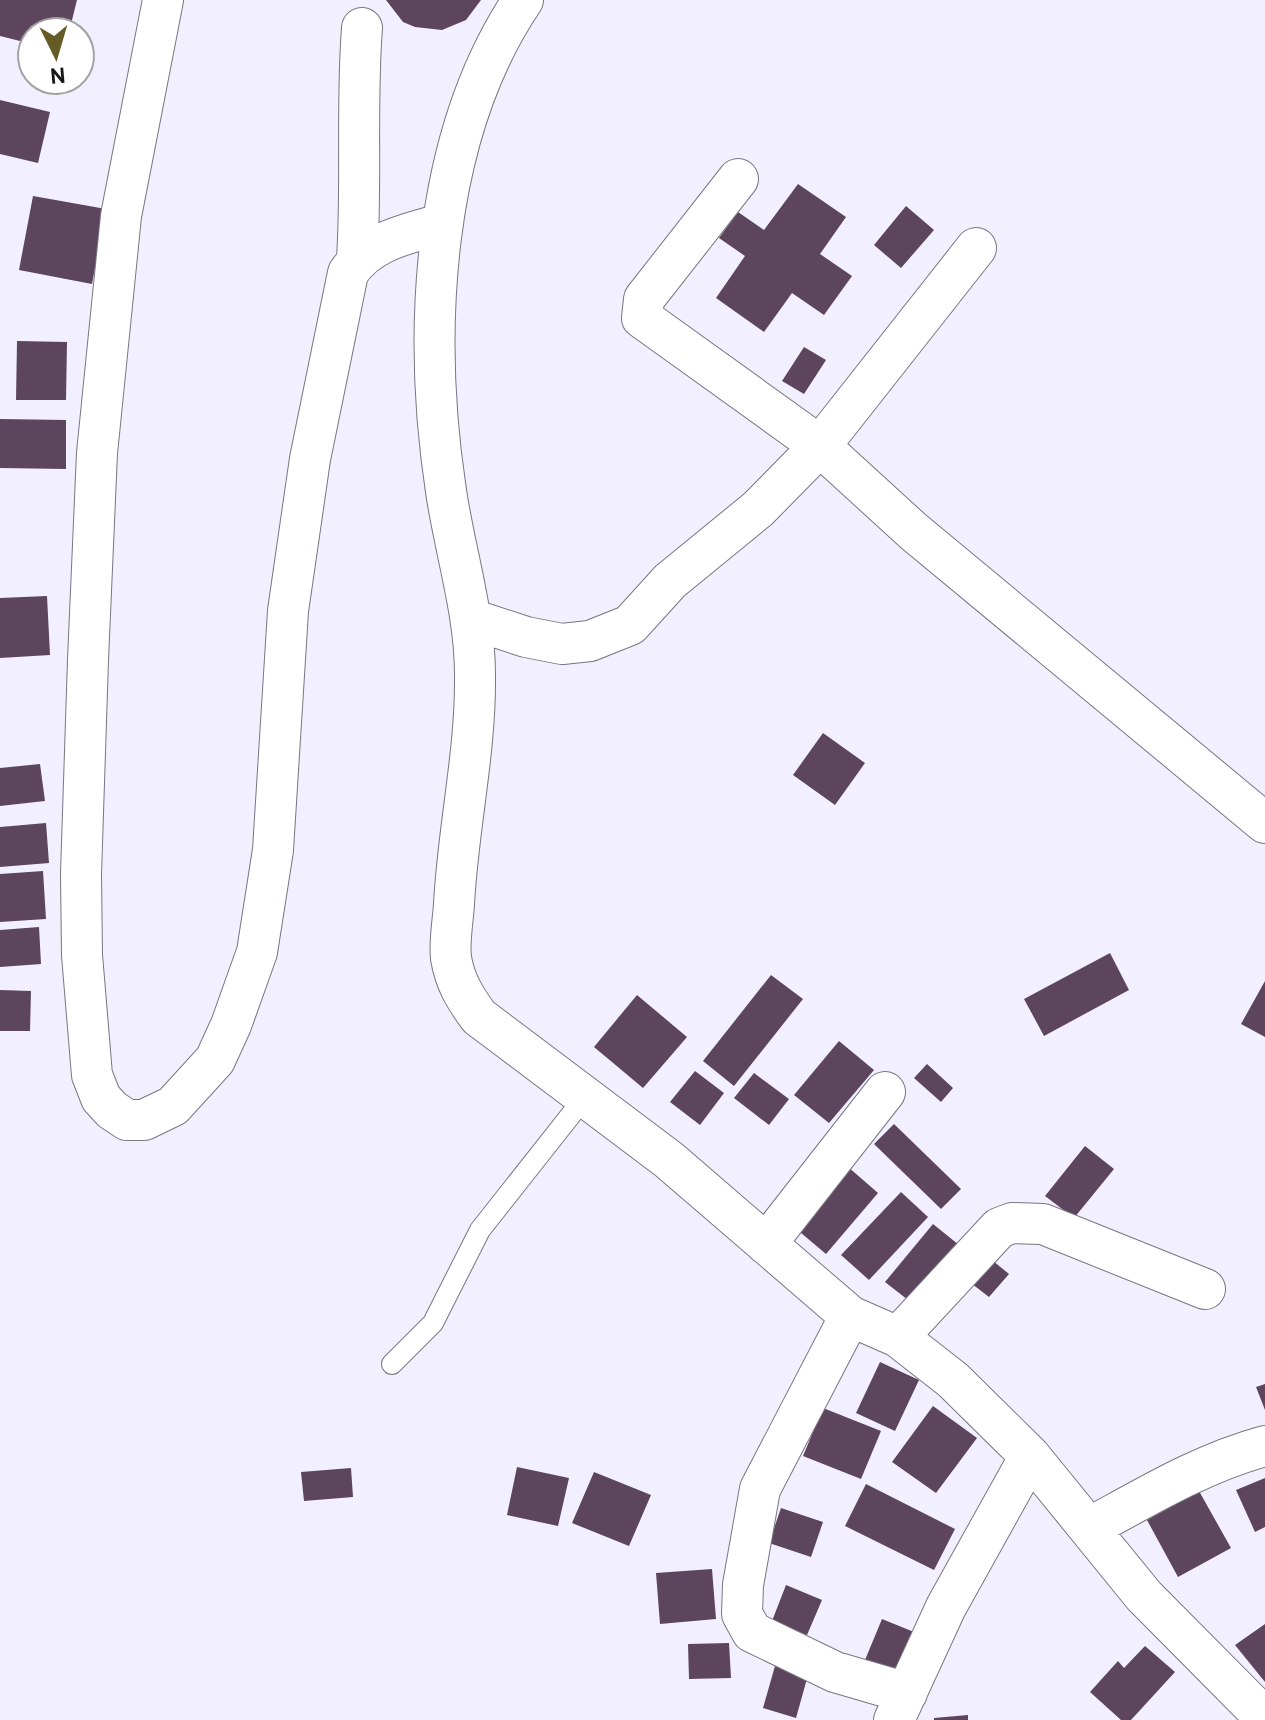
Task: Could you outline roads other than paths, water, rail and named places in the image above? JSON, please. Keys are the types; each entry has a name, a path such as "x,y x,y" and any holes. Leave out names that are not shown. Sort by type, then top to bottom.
{"street":[{"path":"163,0 121,216 97,453 88,660 81,888 82,955 89,1045 92,1075 101,1098 127,1120 144,1120 173,1106 215,1060 257,952 273,850 288,611 310,459 348,273 357,258 361,196 359,72 362,28"},
{"path":"523,0 478,84 441,224 434,334 439,446 450,519 471,619 475,692 469,781 456,874 451,957 460,992 479,1017 669,1160 850,1316 898,1337 953,1380 1030,1456 1144,1596 1265,1718"},
{"path":"738,179 644,299 642,318 820,446 913,531 1265,823"},
{"path":"357,258 394,238 441,224"},
{"path":"471,619 526,637 562,644 590,641 630,625 670,581 758,509 820,446 976,248"},
{"path":"766,1244 885,1092"},
{"path":"898,1337 999,1228 1012,1223 1043,1224 1205,1289"},
{"path":"850,1316 760,1489 743,1585 742,1614 752,1632 900,1706 946,1607 1030,1456"},
{"path":"1089,1528 1156,1491 1231,1456 1265,1446"}],"lane":[{"path":"392,1364 433,1323 480,1230 585,1097"}]}
